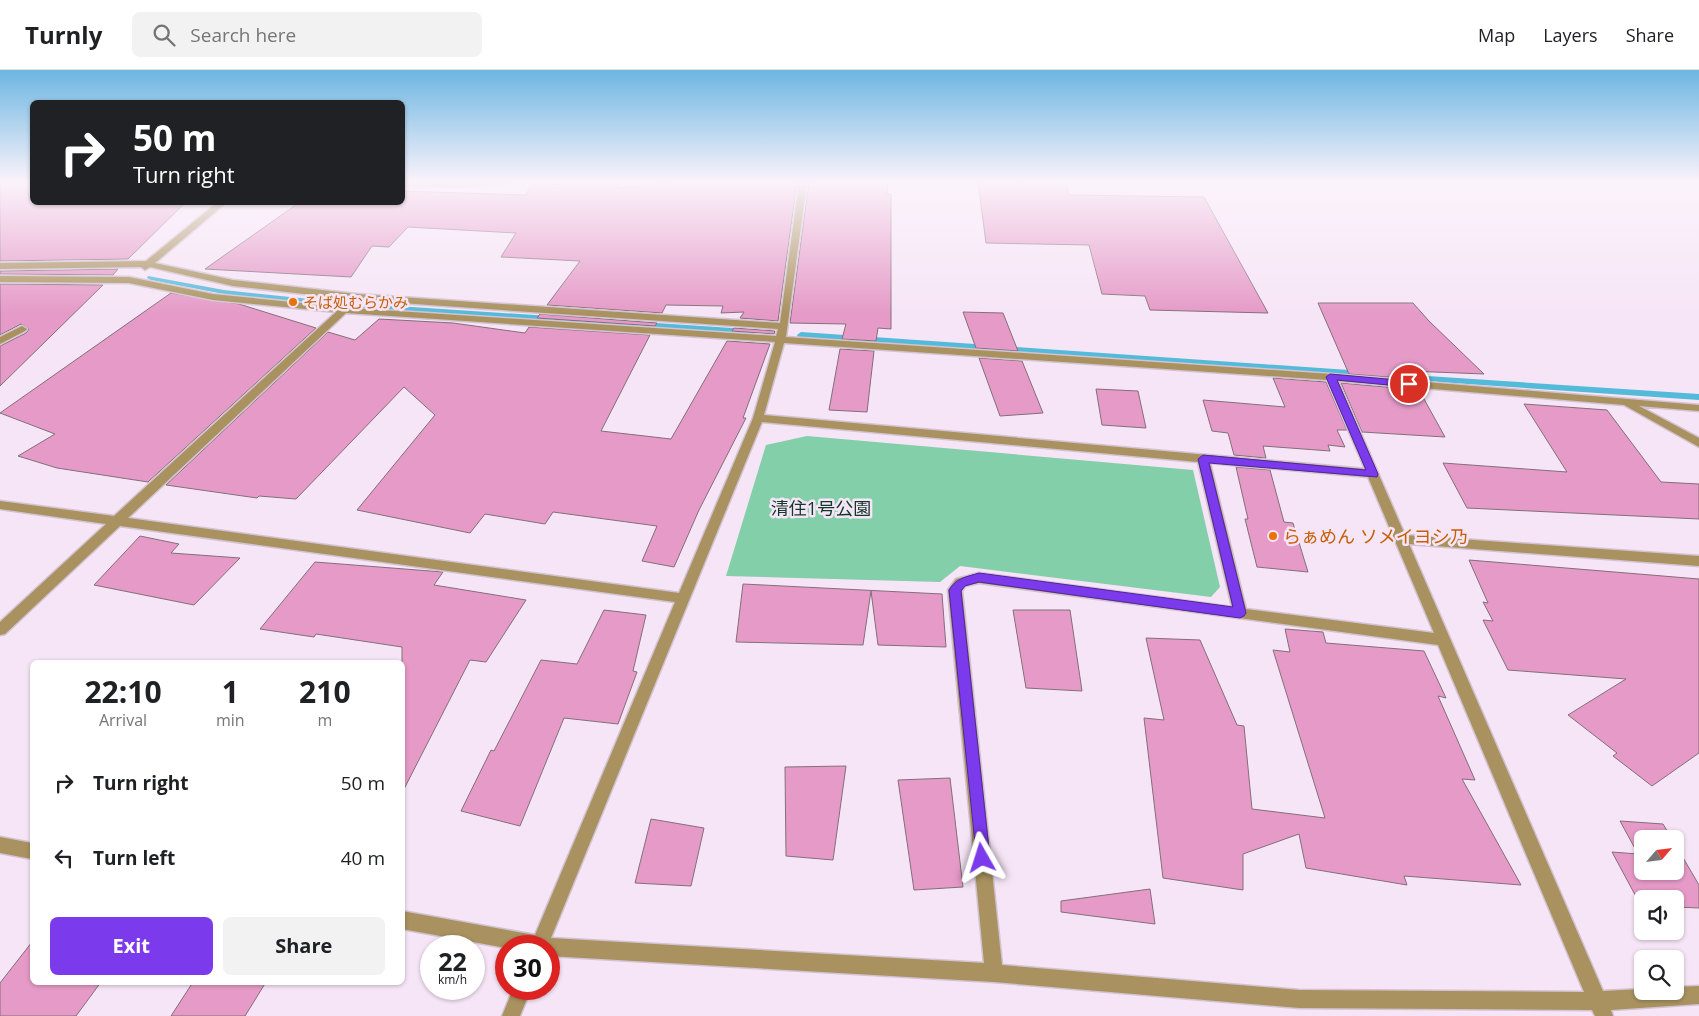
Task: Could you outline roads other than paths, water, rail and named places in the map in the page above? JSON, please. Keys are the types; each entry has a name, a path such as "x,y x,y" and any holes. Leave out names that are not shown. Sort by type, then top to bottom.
{"street":[{"path":"129,280 194,226"},
{"path":"544,935 758,418 781,341 797,226"},
{"path":"0,266 148,264 233,283 358,297 784,326"},
{"path":"0,279 129,280 213,297 344,310 1330,377 1699,408"},
{"path":"0,630 358,297"},
{"path":"0,341 22,329"},
{"path":"1330,377 1402,540 1601,1008"},
{"path":"1625,403 1699,443"},
{"path":"758,418 1373,474"},
{"path":"1203,459 1240,613"},
{"path":"0,505 682,598"},
{"path":"1402,540 1699,561"},
{"path":"994,974 955,590 961,582 979,578 1443,640"},
{"path":"0,845 30,851"},
{"path":"405,921 495,938"},
{"path":"560,948 994,974 1299,999 1601,1008 1699,994"},
{"path":"511,1016 518,1000"}],"waterway":[{"path":"151,278 224,292 328,304"},
{"path":"367,307 747,332"},
{"path":"801,335 1363,374"},
{"path":"1397,377 1699,397"}],"place":[{"name":"そば処むらかみ","path":"293,302"},
{"name":"らぁめん ソメイヨシ乃","path":"1273,536"}],"park label":[{"name":"清住1号公園","path":"821,508"}]}
